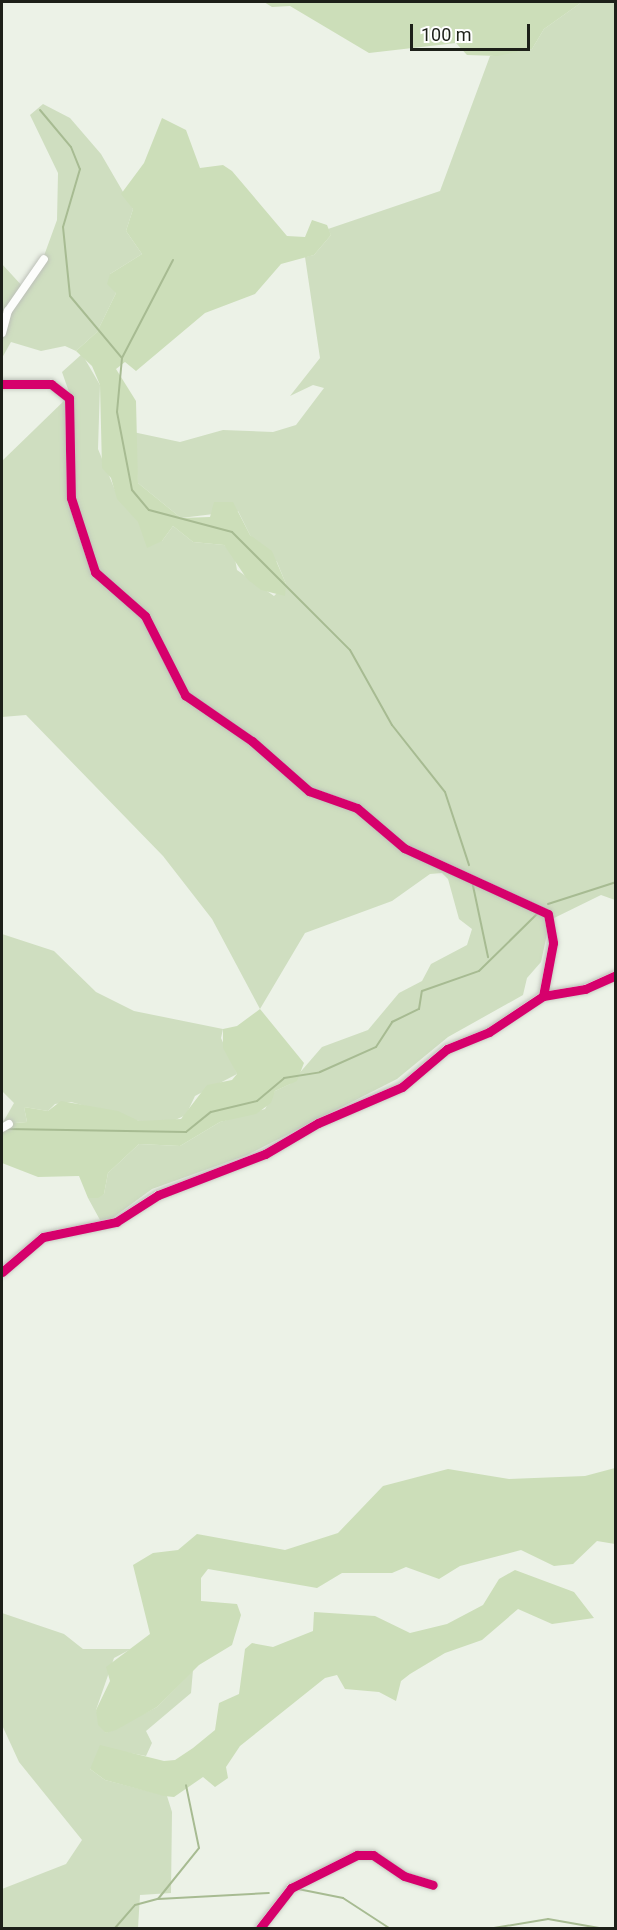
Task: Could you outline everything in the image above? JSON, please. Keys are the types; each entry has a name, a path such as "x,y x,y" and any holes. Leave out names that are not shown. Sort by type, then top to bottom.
{"street":[{"path":"2,333 8,311 44,259"},
{"path":"2,384 51,384 69,398 71,498 95,572 145,616 185,695 252,741 309,791 357,808 404,848 548,914 553,943 543,996"},
{"path":"2,1272 43,1237 116,1222 158,1195 210,1179 402,1087 447,1049 489,1032 543,996 585,989 615,975"},
{"path":"260,1929 291,1888 357,1855 373,1855 405,1876 433,1885"}],"green space":[{"path":"264,2 582,2 544,29 532,49 497,56 467,55 456,43 369,53 290,6 272,7"},
{"path":"582,2 615,2 615,900 601,895 550,920 541,962 527,978 523,995 448,1037 397,1079 247,1155 152,1189 111,1219 100,1220 88,1198 104,1194 108,1173 139,1144 180,1146 220,1122 265,1109 275,1091 290,1084 322,1047 368,1030 399,993 422,981 431,964 467,945 472,929 459,919 448,879 442,873 430,874 392,901 305,933 260,1009 212,919 163,856 26,715 2,717 2,461 70,395 62,372 82,354 100,385 98,449 117,495 162,541 173,526 193,542 224,545 234,553 237,570 274,596 286,584 277,562 250,535 238,511 181,518 138,483 133,432 180,442 223,430 273,432 296,425 324,388 313,385 290,396 320,358 305,257 314,255 331,235 328,229 440,191 490,56 532,49 544,29"},
{"path":"43,104 70,118 101,154 133,209 126,231 142,254 110,274 116,293 97,332 76,351 65,346 41,351 11,342 2,358 2,264 24,288 41,264 57,220 58,173 30,115"},
{"path":"162,118 186,130 200,168 223,165 232,171 287,236 305,237 312,220 327,225 331,235 314,255 281,264 255,294 205,313 136,371 125,362 116,369 136,401 138,483 181,518 210,517 214,502 233,502 250,535 272,551 286,584 285,596 261,590 247,579 224,545 193,542 173,526 162,541 147,548 138,522 117,499 111,478 102,468 100,385 92,366 76,351 97,332 116,293 107,284 110,274 142,254 126,231 133,209 121,194 144,163"},
{"path":"2,934 54,951 96,992 134,1011 223,1029 221,1038 237,1074 195,1096 186,1115 173,1121 139,1121 71,1102 55,1104 48,1111 24,1107 27,1122 2,1124 14,1103 2,1091"},
{"path":"260,1009 304,1063 297,1081 275,1091 271,1103 256,1114 220,1122 180,1146 139,1144 108,1173 104,1194 98,1198 88,1198 79,1176 38,1177 2,1163 2,1124 27,1122 24,1107 48,1111 61,1101 118,1111 139,1121 181,1119 207,1085 232,1080 237,1074 223,1048 223,1029 237,1026"},
{"path":"615,1468 615,1544 597,1541 573,1564 554,1566 521,1550 460,1566 439,1579 406,1567 392,1573 342,1573 317,1588 208,1569 201,1578 201,1601 237,1604 241,1615 232,1645 199,1665 157,1707 116,1730 106,1733 98,1725 96,1710 110,1681 106,1667 150,1634 133,1565 153,1553 178,1550 197,1534 285,1550 338,1533 383,1486 448,1469 509,1479 585,1476"},
{"path":"515,1570 574,1592 594,1618 552,1624 518,1609 482,1640 445,1653 410,1674 401,1681 396,1701 379,1692 345,1689 337,1675 325,1678 240,1746 226,1767 228,1778 215,1787 203,1777 174,1797 164,1796 105,1780 90,1769 100,1745 164,1761 175,1760 193,1748 215,1730 219,1703 239,1694 245,1649 252,1643 273,1647 313,1631 314,1612 375,1616 410,1633 447,1624 483,1605 499,1579"},
{"path":"2,1613 64,1634 83,1649 131,1649 114,1658 96,1710 106,1733 157,1707 193,1670 191,1693 146,1731 152,1743 146,1756 109,1749 90,1769 105,1780 167,1796 172,1812 171,1893 140,1895 138,1928 2,1928 2,1889 66,1864 82,1840 19,1762 2,1725"}],"waterway":[{"path":"40,110 71,147 80,169 63,227 70,296 122,358"},
{"path":"173,260 122,358 117,412 132,490 149,510 232,532 350,650 392,725 445,792 469,865"},
{"path":"472,881 488,957"},
{"path":"548,904 616,882"},
{"path":"7,1129 186,1132 211,1112 257,1101 284,1078 320,1072 376,1047 392,1022 419,1009 422,991 479,971 538,913"},
{"path":"158,1899 199,1848 186,1785"},
{"path":"298,1889 343,1898 389,1928"},
{"path":"115,1928 135,1905 158,1899 269,1893"},
{"path":"494,1928 548,1919 599,1928"}],"cycle path":[{"path":"2,384 51,384 69,398 71,498 95,572 145,616 185,695 252,741 309,791 357,808 404,848 548,914 553,943 543,996"},
{"path":"2,1272 43,1237 116,1222 158,1195 265,1154 318,1123 402,1087 447,1049 489,1032 543,996 585,989 616,975"},
{"path":"260,1928 291,1888 357,1855 373,1855 404,1876 433,1885"}]}
